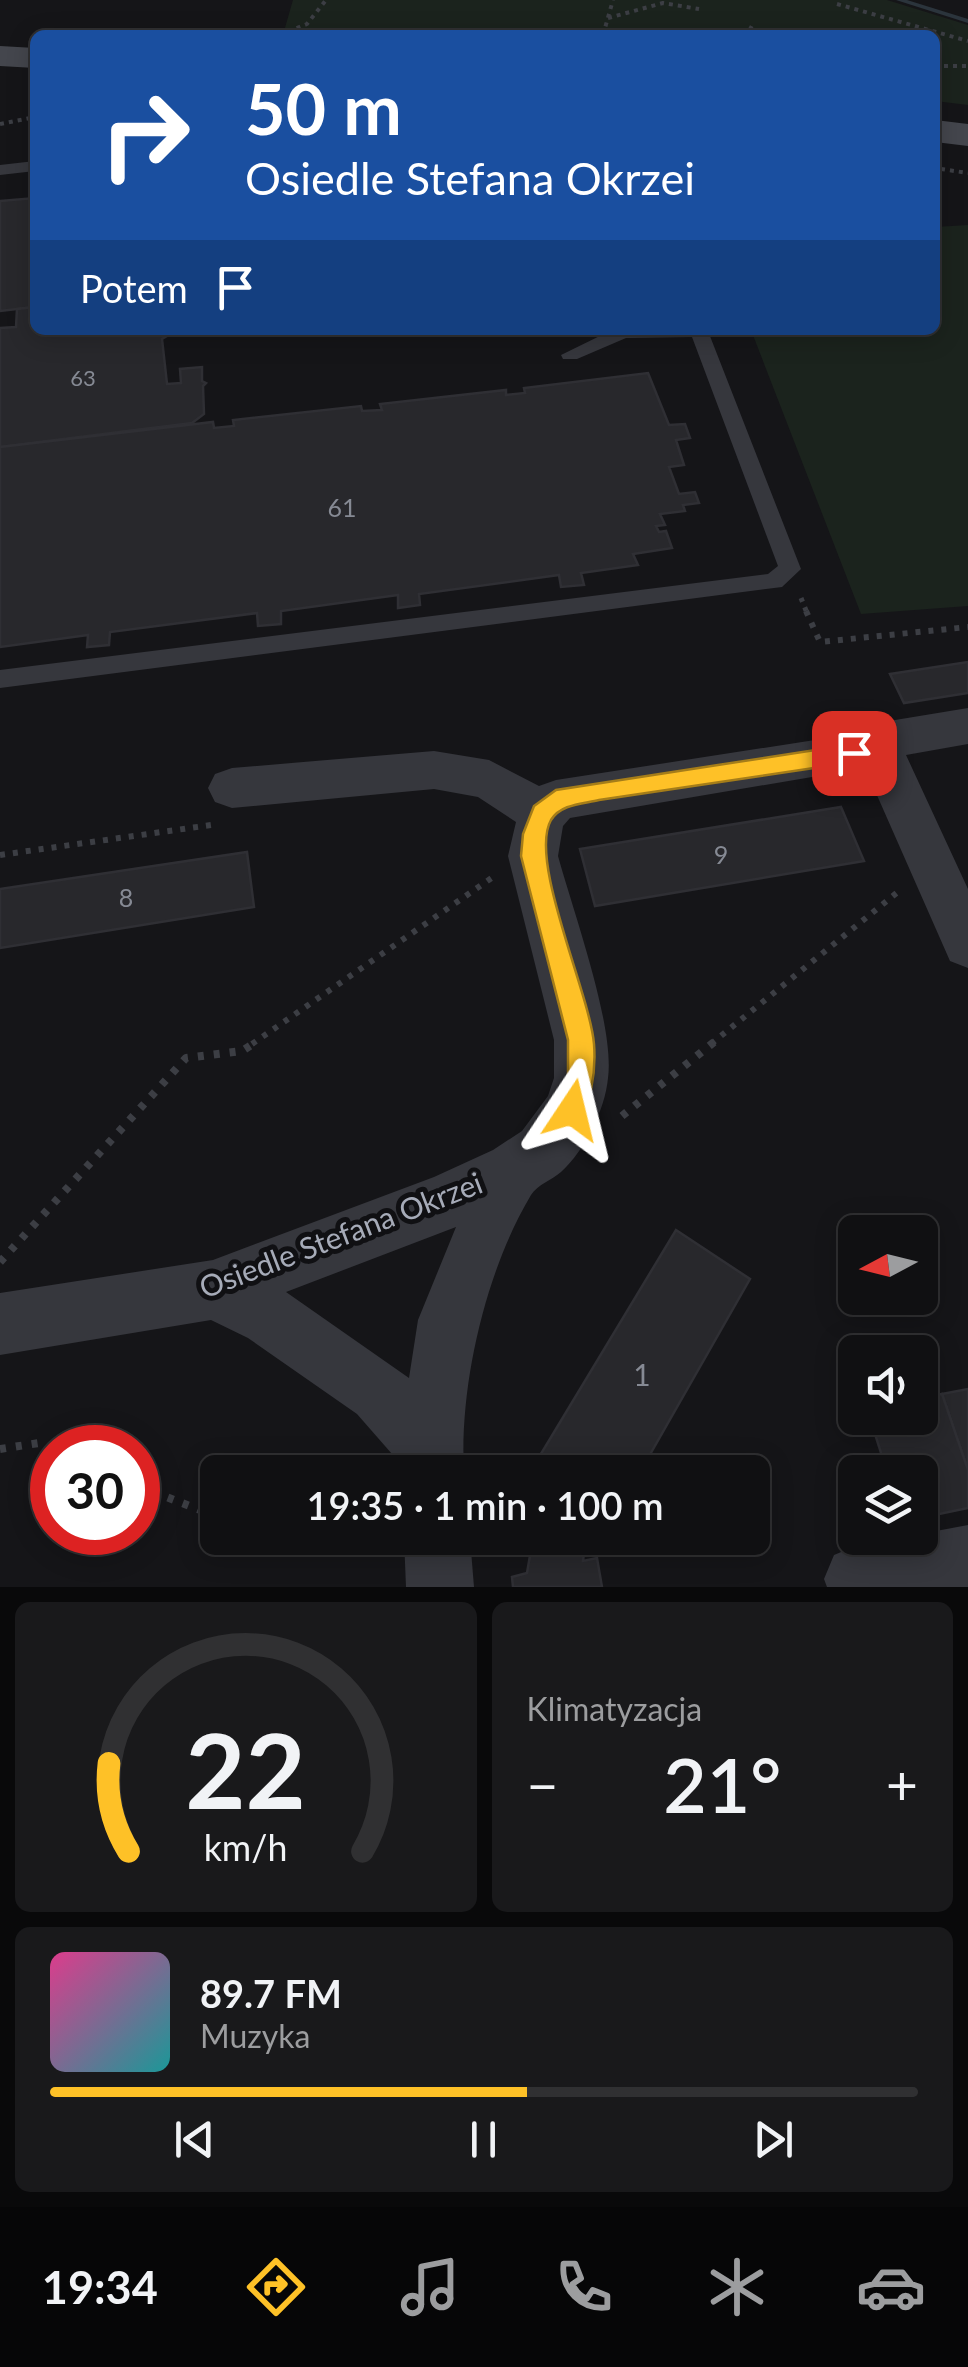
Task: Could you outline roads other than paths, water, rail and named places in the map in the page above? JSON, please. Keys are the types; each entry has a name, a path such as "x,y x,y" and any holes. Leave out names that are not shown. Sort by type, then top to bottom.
{"street":[{"path":"0,56 30,60"},
{"path":"0,66 30,62"},
{"path":"940,131 968,135"},
{"path":"232,788 434,770 489,779 542,813 556,800 854,753 877,742 968,726"},
{"path":"877,742 968,945"},
{"name":"Osiedle Stefana Okrzei","path":"0,1324 213,1290 445,1202 513,1170 542,1151 572,1110 581,1078 581,1040 537,869 534,834 542,813"},
{"path":"432,1455 449,1320 484,1230 513,1170"},
{"path":"213,1290 270,1316 379,1392 427,1455"},
{"path":"438,1555 440,1587"},
{"path":"858,1579 968,1559"}],"lane":[{"path":"0,170 30,167"},
{"path":"570,355 616,335"},
{"path":"0,679 774,581 790,569 701,335"}],"waterway":[{"path":"900,0 968,21"}]}
